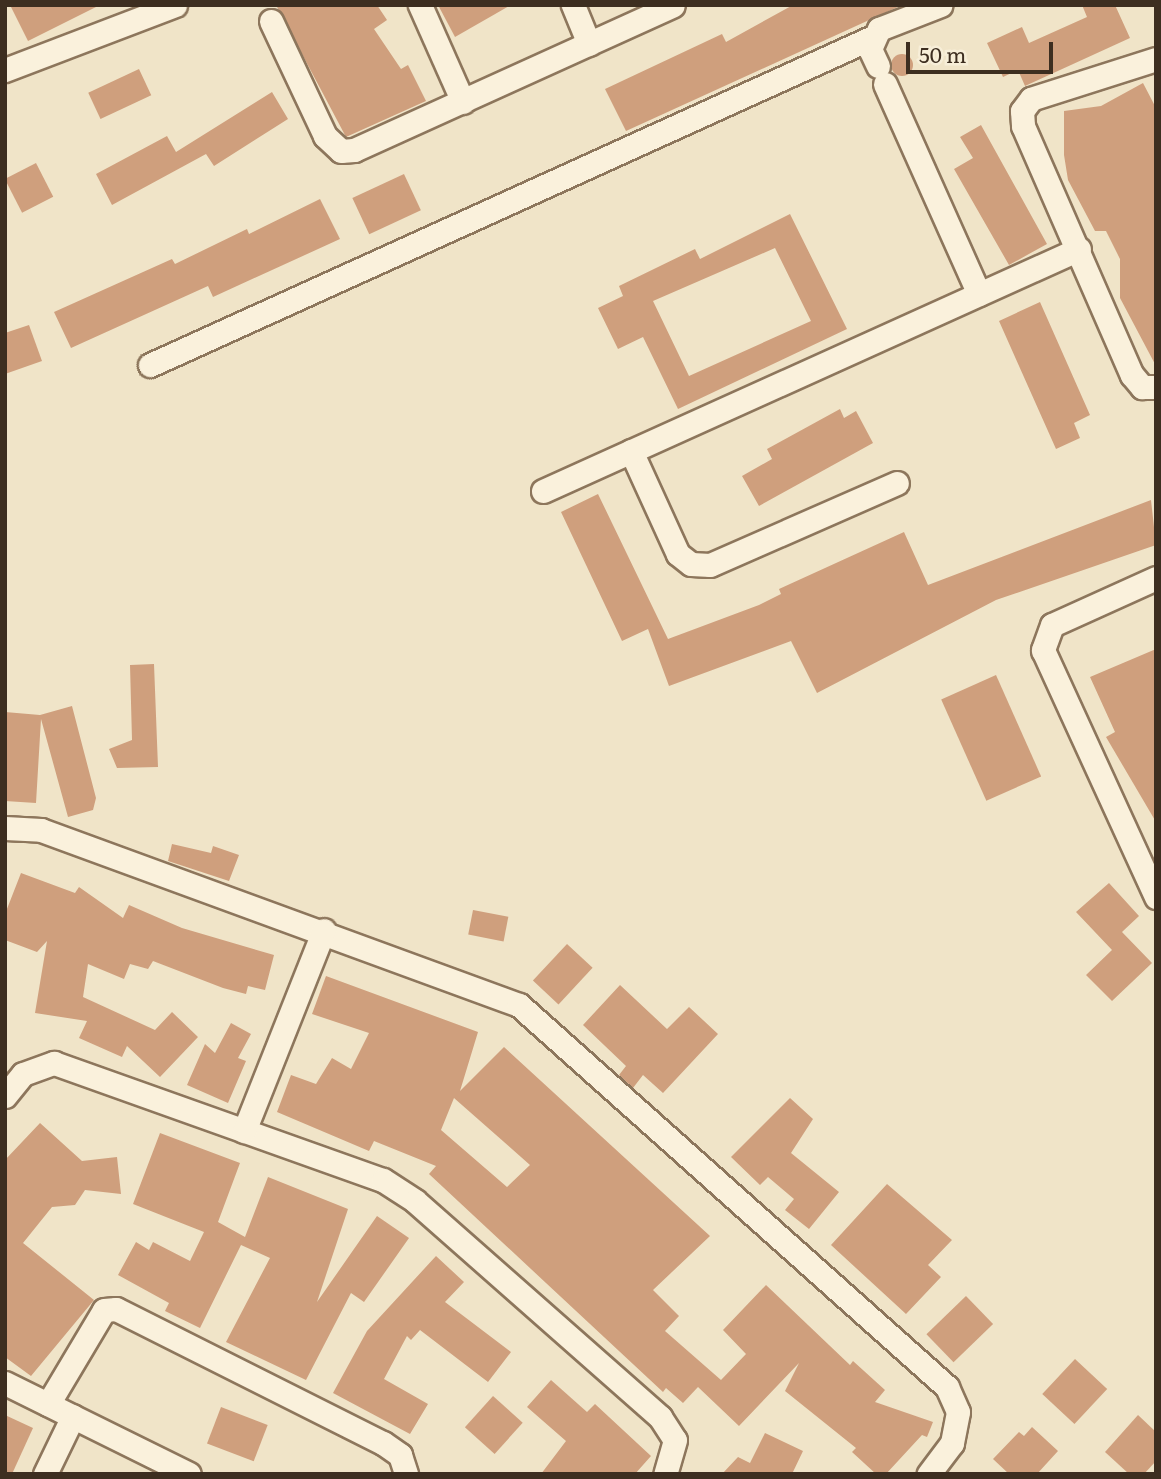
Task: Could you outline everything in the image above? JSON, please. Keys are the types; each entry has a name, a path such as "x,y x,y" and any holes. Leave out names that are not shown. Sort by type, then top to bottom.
{"street":[{"path":"5,71 175,5"},
{"path":"420,5 463,102"},
{"path":"573,5 589,44"},
{"path":"271,21 325,136 341,151 354,150 673,5"},
{"path":"150,365 871,38 879,29 942,5"},
{"path":"871,38 882,75 979,294"},
{"path":"1156,58 1031,99 1022,111 1023,126 1132,375 1142,387 1156,387"},
{"path":"543,491 1079,249"},
{"path":"631,451 678,554 691,564 710,565 897,483"},
{"path":"1156,578 1052,625 1042,650 1156,897"},
{"path":"5,828 41,830 324,930 519,1005 558,1035 947,1387 958,1412 952,1443 929,1474"},
{"path":"244,1131 324,930"},
{"path":"5,1096 23,1074 54,1063 383,1180 415,1201 660,1417 675,1440 665,1474"},
{"path":"48,1404 104,1310 116,1309 383,1443 400,1455 406,1474"},
{"path":"5,1382 188,1474"},
{"path":"45,1474 73,1416"}],"building":[{"path":"10,5 100,5 28,41"},
{"path":"276,5 377,5 387,20 374,29 401,69 408,65 426,101 346,137"},
{"path":"438,5 511,5 455,37"},
{"path":"793,5 902,5 626,131 605,89 722,34 726,42"},
{"path":"1082,5 1115,5 1130,38 1025,86 1018,70 1003,77 987,43 1022,27 1029,43 1087,17"},
{"path":"902,54 910,57 913,65 910,73 902,76 894,73 891,65 894,57"},
{"path":"139,69 151,95 101,119 88,93"},
{"path":"1143,83 1156,108 1156,366 1120,298 1120,259 1106,231 1095,231 1068,180 1064,155 1064,111 1101,106"},
{"path":"272,92 288,119 214,166 206,154 112,205 96,174 167,136 176,152"},
{"path":"981,125 1047,244 1009,265 954,169 973,158 960,137"},
{"path":"36,163 53,197 22,213 5,179"},
{"path":"404,174 421,210 369,234 352,198"},
{"path":"320,199 340,239 213,297 208,286 71,348 54,312 172,259 175,264 247,229 249,234"},
{"path":"790,214 847,329 678,409 643,337 618,349 598,308 623,296 619,286 695,249 700,259","holes":["775,248 811,321 689,376 653,301"]},
{"path":"1040,302 1090,415 1074,423 1080,438 1056,449 999,321"},
{"path":"29,325 42,361 5,374 5,333"},
{"path":"840,409 844,418 856,411 873,443 759,506 742,476 772,459 767,449"},
{"path":"598,494 668,639 759,605 781,594 779,589 904,532 928,585 1151,500 1156,545 996,600 817,693 791,641 669,686 648,629 622,641 561,512"},
{"path":"1156,649 1156,822 1106,737 1115,732 1090,677"},
{"path":"154,664 158,767 117,768 109,749 132,740 130,665"},
{"path":"996,675 1041,776 986,801 941,699"},
{"path":"72,706 96,798 93,810 68,817 41,719 36,803 5,801 5,712 40,715"},
{"path":"172,844 211,853 213,846 239,855 229,881 168,861"},
{"path":"21,873 75,893 79,887 123,918 129,905 182,928 274,955 265,990 248,986 246,994 153,961 148,969 130,964 124,979 88,964 83,997 155,1030 172,1012 198,1037 160,1077 127,1046 122,1057 79,1038 87,1021 35,1013 47,941 37,952 5,940 5,914"},
{"path":"1109,883 1139,916 1122,932 1152,963 1112,1001 1086,975 1112,950 1076,912"},
{"path":"473,910 508,917 504,941 468,935"},
{"path":"567,944 593,968 558,1004 533,981"},
{"path":"326,976 478,1032 460,1091 504,1047 710,1236 653,1290 679,1316 665,1331 721,1380 746,1354 723,1330 766,1285 850,1365 853,1361 885,1390 875,1402 933,1422 927,1437 922,1435 886,1474 876,1474 852,1452 856,1448 785,1391 799,1363 739,1426 698,1387 683,1403 666,1388 663,1392 429,1174 436,1166 374,1141 369,1151 277,1112 291,1075 316,1084 332,1058 351,1069 369,1033 312,1014","holes":["454,1098 530,1165 507,1187 441,1130"]},
{"path":"620,985 667,1029 689,1007 718,1034 663,1093 643,1075 633,1088 619,1075 626,1066 583,1025"},
{"path":"231,1023 251,1034 238,1058 246,1061 228,1103 187,1085 205,1044 215,1053"},
{"path":"790,1098 813,1119 791,1153 839,1192 809,1229 785,1210 794,1199 768,1177 760,1185 731,1157"},
{"path":"40,1123 82,1161 117,1157 121,1194 85,1190 75,1205 52,1207 23,1243 94,1300 31,1376 5,1357 5,1160"},
{"path":"160,1133 240,1163 218,1222 245,1237 268,1177 348,1209 317,1302 377,1216 409,1238 364,1302 351,1293 306,1380 226,1342 270,1258 241,1245 200,1328 165,1311 169,1303 118,1275 136,1242 149,1250 153,1242 190,1261 204,1232 133,1204"},
{"path":"887,1184 952,1240 928,1265 941,1277 906,1314 831,1245"},
{"path":"436,1256 464,1282 445,1302 511,1352 488,1382 420,1330 411,1340 407,1336 384,1379 428,1404 410,1434 333,1393 367,1331"},
{"path":"966,1296 993,1324 954,1362 926,1334"},
{"path":"1075,1359 1107,1389 1074,1424 1042,1394"},
{"path":"551,1380 587,1412 595,1404 651,1456 635,1474 541,1474 566,1441 527,1407"},
{"path":"493,1396 523,1423 495,1454 465,1427"},
{"path":"221,1407 268,1425 254,1461 207,1443"},
{"path":"5,1415 33,1428 12,1474 5,1474"},
{"path":"1138,1415 1156,1432 1156,1461 1144,1474 1129,1474 1105,1452"},
{"path":"1032,1427 1058,1451 1037,1474 1009,1474 993,1459 1019,1432 1024,1436"},
{"path":"765,1433 803,1451 792,1474 722,1474 738,1457 750,1463"}]}
